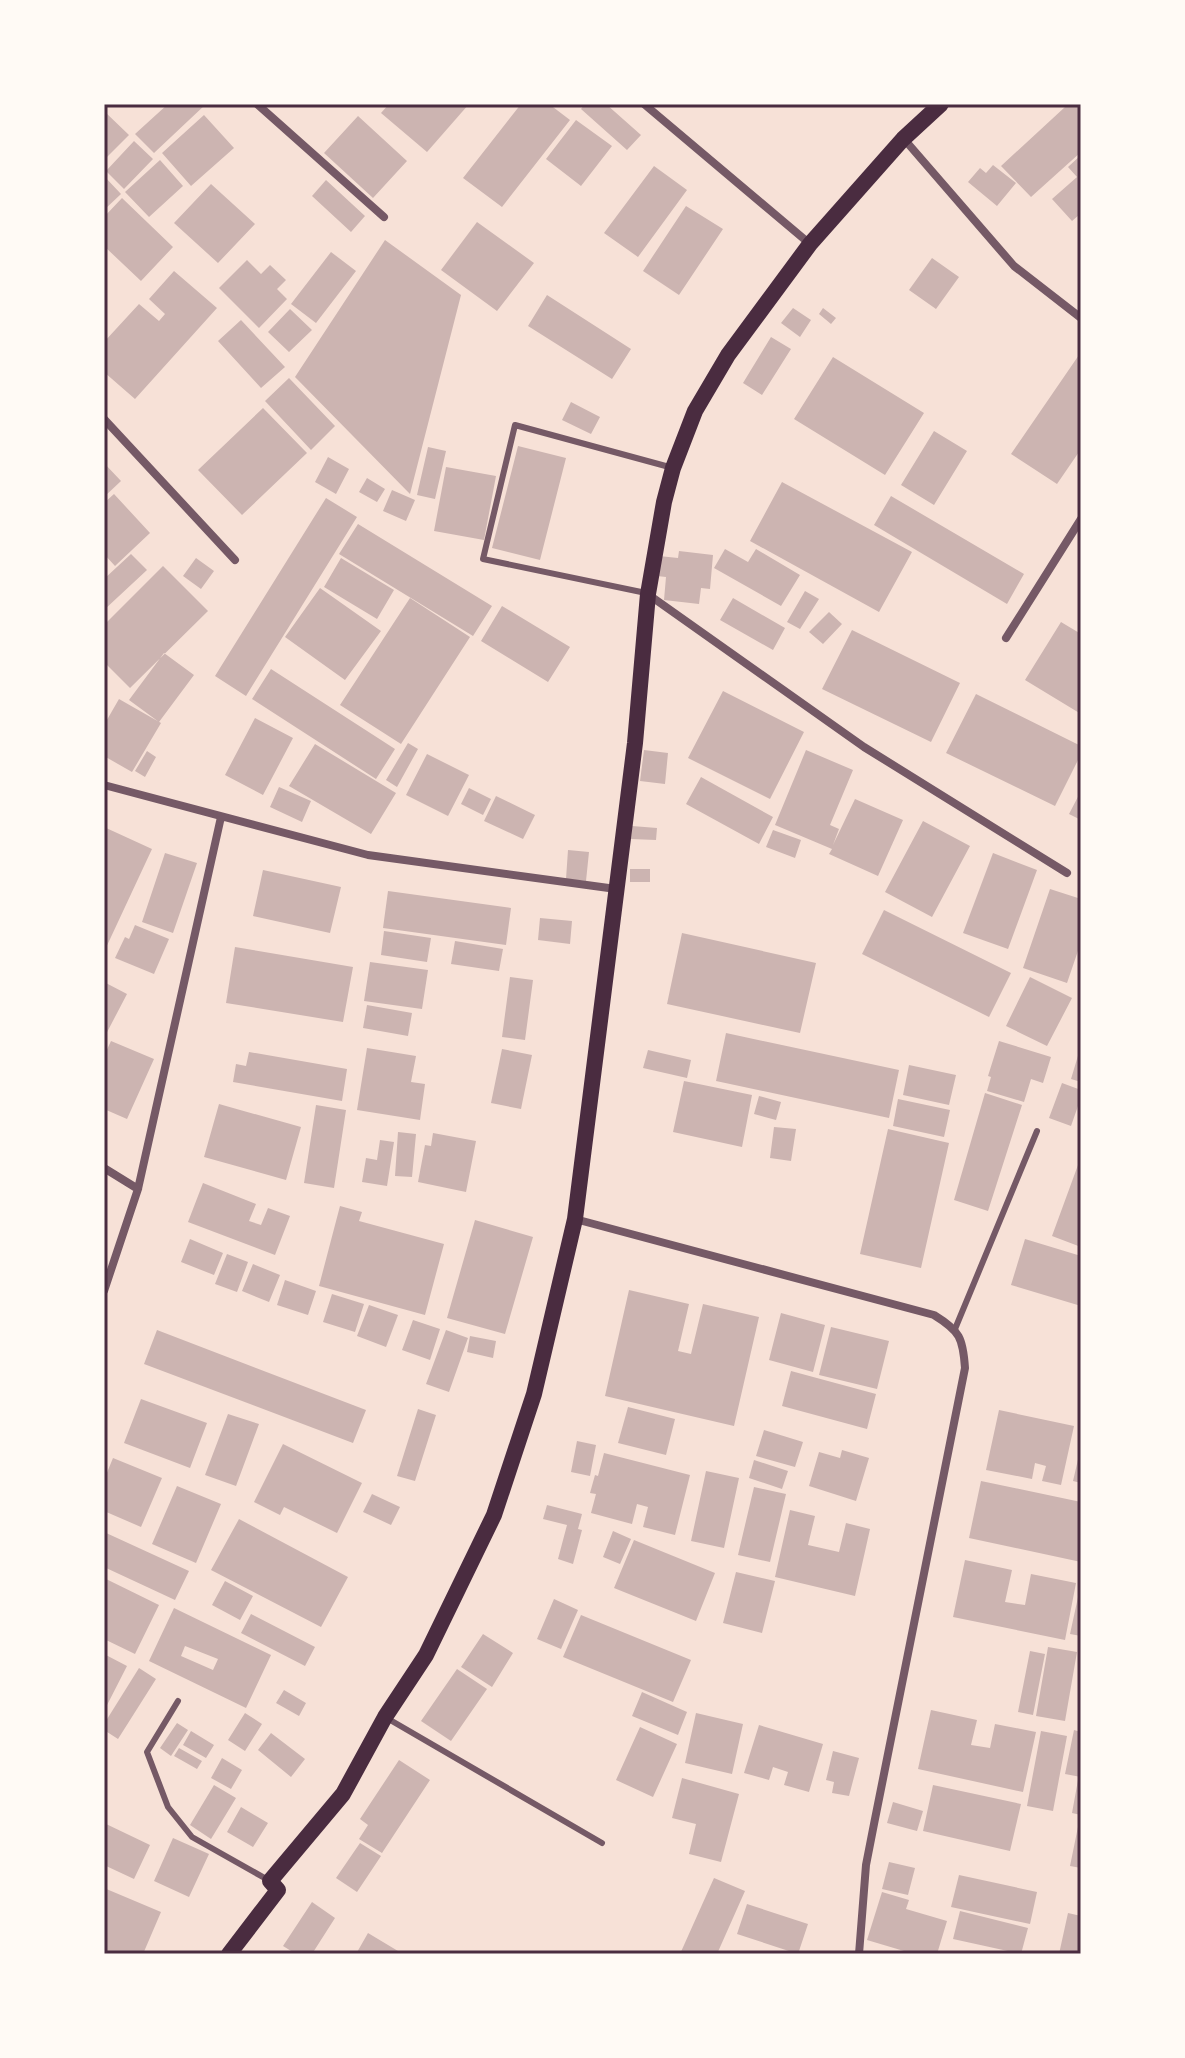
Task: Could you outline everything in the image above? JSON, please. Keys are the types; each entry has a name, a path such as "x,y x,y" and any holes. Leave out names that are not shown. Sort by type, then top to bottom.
{"main road":[{"path":"229,1954 278,1890 270,1881 343,1794 385,1717 426,1655 494,1515 534,1394 575,1219 635,743 648,594 673,468 695,411 728,355 810,244 903,139 941,104"}],"street":[{"path":"257,104 384,217"},
{"path":"644,104 810,244"},
{"path":"903,139 1014,266 1081,318"},
{"path":"104,419 235,560"},
{"path":"1006,638 1081,519"},
{"path":"648,594 864,747 1067,873"},
{"path":"104,785 368,855 617,890"},
{"path":"104,1291 138,1189 221,817"},
{"path":"104,1168 138,1189"},
{"path":"575,1219 934,1315 955,1329 963,1346 965,1368 866,1865 859,1954"}],"lane":[{"path":"648,594 483,559 515,425 673,468"},
{"path":"955,1329 1037,1131"},
{"path":"178,1701 147,1752 168,1807 192,1837 270,1881"},
{"path":"385,1717 602,1843"}],"building":[{"path":"168,104 206,104 154,153 135,134"},
{"path":"389,104 469,104 427,152 381,113"},
{"path":"521,104 549,104 570,120 502,207 463,178"},
{"path":"585,104 606,104 641,135 627,150 581,109"},
{"path":"1061,104 1075,104 1081,111 1081,152 1031,197 1001,166 1065,107"},
{"path":"104,111 129,135 107,157 104,154"},
{"path":"204,115 234,148 191,186 162,153"},
{"path":"358,116 407,161 373,198 324,153"},
{"path":"576,120 612,146 581,186 546,159"},
{"path":"134,141 153,159 124,189 106,171"},
{"path":"1081,155 1081,218 1079,215 1072,221 1052,199 1077,177 1068,167"},
{"path":"160,160 183,186 149,217 125,192"},
{"path":"993,165 1016,183 997,206 968,182 980,168 986,173"},
{"path":"654,166 687,190 638,257 604,233"},
{"path":"104,176 121,194 104,210"},
{"path":"326,180 365,216 351,232 312,196"},
{"path":"211,184 255,224 218,263 174,223"},
{"path":"122,198 173,247 141,281 104,246 104,217"},
{"path":"686,206 723,229 679,295 643,271"},
{"path":"477,222 534,263 497,311 441,270"},
{"path":"385,240 461,295 410,494 295,377"},
{"path":"331,252 356,271 316,323 291,304"},
{"path":"932,258 959,277 936,309 909,290"},
{"path":"247,260 261,274 270,265 286,280 277,289 287,299 259,328 219,288"},
{"path":"174,271 217,308 135,399 104,372 104,342 139,304 159,321 165,314 149,299"},
{"path":"547,295 631,349 612,379 528,326"},
{"path":"793,308 811,320 800,337 781,323"},
{"path":"823,308 836,318 831,324 819,314"},
{"path":"290,309 312,330 289,352 268,332"},
{"path":"241,320 285,367 261,388 218,341"},
{"path":"771,337 791,349 762,395 743,383"},
{"path":"1081,352 1081,449 1057,484 1011,454"},
{"path":"833,357 924,413 885,475 794,419"},
{"path":"289,378 335,426 311,450 265,401"},
{"path":"571,402 600,417 591,434 562,420"},
{"path":"263,408 307,453 242,515 198,470"},
{"path":"934,431 967,451 934,505 901,485"},
{"path":"518,446 566,458 540,560 492,548"},
{"path":"428,447 446,451 435,499 417,495"},
{"path":"328,457 349,469 336,494 315,482"},
{"path":"104,463 121,481 104,497"},
{"path":"446,467 496,476 484,540 434,531"},
{"path":"367,478 385,489 377,502 359,492"},
{"path":"782,482 912,552 879,612 750,541"},
{"path":"392,490 415,500 406,521 383,511"},
{"path":"114,494 150,533 115,566 104,554 104,503"},
{"path":"891,496 1024,574 1007,604 874,525"},
{"path":"326,498 357,517 246,696 215,676"},
{"path":"358,524 492,606 473,636 339,554"},
{"path":"725,549 748,562 756,549 800,575 781,606 714,568"},
{"path":"679,551 713,555 710,589 701,588 699,604 664,600 666,577 657,576 659,556 678,558"},
{"path":"131,554 147,570 104,610 104,579"},
{"path":"196,558 214,571 201,589 183,576"},
{"path":"341,558 394,590 377,619 324,587"},
{"path":"163,566 208,611 130,688 104,662 104,625"},
{"path":"320,588 381,631 345,680 285,637"},
{"path":"805,591 819,599 800,629 787,622"},
{"path":"410,598 470,637 401,744 340,705"},
{"path":"733,598 785,628 773,650 720,620"},
{"path":"502,606 570,647 548,682 481,641"},
{"path":"829,612 842,624 823,644 809,632"},
{"path":"1061,622 1081,634 1081,714 1025,680"},
{"path":"852,630 960,683 931,742 822,689"},
{"path":"164,653 194,675 159,722 129,700"},
{"path":"271,669 395,749 376,779 252,699"},
{"path":"723,691 804,732 770,799 688,758"},
{"path":"976,694 1081,746 1081,754 1055,806 946,753"},
{"path":"119,699 161,723 132,772 104,756 104,725"},
{"path":"255,718 293,738 263,795 225,775"},
{"path":"408,743 418,749 397,787 386,780"},
{"path":"315,744 396,793 371,834 289,786"},
{"path":"644,750 668,753 665,784 640,781"},
{"path":"806,750 853,770 830,825 839,829 833,845 855,799 903,820 878,876 829,854 832,849 775,825"},
{"path":"147,751 156,757 145,777 135,771"},
{"path":"427,754 469,775 448,816 406,795"},
{"path":"701,777 773,817 759,844 686,804"},
{"path":"279,787 311,801 302,822 270,807"},
{"path":"469,788 491,799 483,815 461,804"},
{"path":"1081,791 1081,820 1069,814"},
{"path":"496,796 535,815 523,839 484,821"},
{"path":"923,821 970,846 932,917 885,892"},
{"path":"632,826 657,828 656,840 631,839"},
{"path":"104,827 152,849 104,952"},
{"path":"773,830 801,840 795,858 766,847"},
{"path":"568,850 589,852 586,881 566,879"},
{"path":"165,853 197,863 173,933 142,922"},
{"path":"993,853 1037,870 1008,949 963,933"},
{"path":"630,869 650,869 650,882 630,882"},
{"path":"263,870 341,887 330,933 253,916"},
{"path":"1050,889 1081,899 1081,942 1067,983 1023,968"},
{"path":"388,891 511,908 506,945 383,928"},
{"path":"884,910 1011,973 989,1017 862,954"},
{"path":"540,918 572,921 570,944 538,940"},
{"path":"135,925 169,939 154,974 115,958"},
{"path":"384,931 431,938 427,962 381,955"},
{"path":"682,933 816,963 800,1033 667,1004"},
{"path":"455,941 503,949 499,971 451,964"},
{"path":"235,947 353,967 343,1022 226,1003"},
{"path":"370,962 428,970 422,1009 364,1001"},
{"path":"510,977 533,980 525,1040 502,1037"},
{"path":"1030,977 1072,998 1047,1046 1006,1026"},
{"path":"104,982 127,994 104,1038"},
{"path":"367,1005 412,1013 408,1036 363,1028"},
{"path":"726,1033 899,1070 889,1118 716,1081"},
{"path":"111,1041 154,1059 127,1119 104,1109 104,1056"},
{"path":"999,1041 1051,1057 1043,1083 1031,1079 1024,1102 987,1091 991,1077 988,1076"},
{"path":"367,1048 416,1056 411,1082 425,1084 420,1120 357,1110"},
{"path":"502,1049 532,1055 521,1109 491,1103"},
{"path":"1081,1049 1081,1082 1071,1079"},
{"path":"648,1050 691,1060 687,1078 643,1068"},
{"path":"249,1052 347,1069 342,1101 233,1082 236,1064 246,1066"},
{"path":"909,1065 956,1075 949,1105 903,1095"},
{"path":"684,1081 752,1095 742,1147 673,1132"},
{"path":"1062,1083 1081,1090 1081,1107 1078,1106 1071,1126 1049,1118"},
{"path":"985,1093 1022,1105 988,1211 954,1200"},
{"path":"759,1096 781,1102 776,1120 754,1114"},
{"path":"898,1099 950,1110 944,1137 893,1126"},
{"path":"219,1104 301,1127 286,1180 204,1157"},
{"path":"316,1105 346,1110 334,1188 304,1183"},
{"path":"774,1127 796,1129 791,1161 770,1158"},
{"path":"888,1129 949,1143 921,1268 860,1254"},
{"path":"398,1132 416,1134 412,1177 395,1176"},
{"path":"433,1133 476,1141 466,1192 418,1182 425,1145 431,1146"},
{"path":"380,1140 394,1142 387,1186 362,1182 366,1158 377,1160"},
{"path":"1078,1165 1081,1166 1081,1247 1052,1236"},
{"path":"203,1183 256,1204 249,1221 261,1225 268,1208 290,1216 275,1255 188,1222"},
{"path":"340,1206 362,1212 359,1221 444,1244 425,1315 319,1286"},
{"path":"475,1220 533,1237 505,1334 447,1318"},
{"path":"190,1239 223,1253 214,1275 181,1262"},
{"path":"1025,1239 1081,1256 1081,1306 1011,1285"},
{"path":"227,1254 248,1262 237,1292 215,1284"},
{"path":"253,1264 280,1275 269,1302 242,1291"},
{"path":"285,1280 316,1291 308,1315 277,1305"},
{"path":"629,1290 689,1304 678,1351 691,1354 703,1304 759,1317 734,1426 605,1396"},
{"path":"332,1294 364,1304 355,1332 323,1322"},
{"path":"369,1305 398,1315 386,1347 357,1336"},
{"path":"781,1313 825,1325 813,1372 769,1360"},
{"path":"413,1320 440,1329 430,1360 402,1350"},
{"path":"831,1327 889,1341 877,1389 819,1375"},
{"path":"157,1330 366,1410 353,1443 144,1364"},
{"path":"446,1330 468,1338 449,1392 426,1384"},
{"path":"470,1336 496,1341 493,1358 467,1352"},
{"path":"791,1371 876,1394 867,1429 782,1406"},
{"path":"141,1399 207,1423 190,1468 124,1443"},
{"path":"628,1407 675,1419 666,1455 618,1443"},
{"path":"418,1409 436,1415 415,1481 397,1476"},
{"path":"999,1410 1074,1426 1061,1485 1042,1481 1046,1466 1035,1463 1032,1479 986,1470"},
{"path":"228,1414 259,1424 236,1486 205,1475"},
{"path":"764,1430 803,1442 795,1467 756,1456"},
{"path":"577,1441 596,1445 590,1476 571,1472"},
{"path":"283,1444 362,1483 337,1533 284,1507 280,1515 254,1502"},
{"path":"842,1450 869,1458 856,1501 809,1486 819,1452 840,1458"},
{"path":"1081,1451 1081,1483 1073,1481"},
{"path":"604,1453 690,1475 675,1535 643,1527 648,1507 637,1504 632,1524 591,1513 596,1494 590,1493"},
{"path":"113,1458 162,1478 141,1527 104,1511 104,1480"},
{"path":"754,1460 788,1471 782,1489 749,1478"},
{"path":"706,1471 739,1478 724,1548 691,1541"},
{"path":"981,1481 1081,1502 1081,1562 969,1538"},
{"path":"177,1486 221,1504 196,1563 152,1544"},
{"path":"754,1487 786,1494 770,1562 738,1555"},
{"path":"372,1494 400,1507 391,1525 363,1512"},
{"path":"547,1505 582,1514 578,1529 582,1530 573,1564 558,1559 567,1525 543,1519"},
{"path":"790,1510 815,1516 808,1545 839,1552 846,1523 870,1529 855,1596 775,1577"},
{"path":"239,1519 348,1577 321,1627 211,1570"},
{"path":"613,1531 631,1539 620,1564 603,1557"},
{"path":"104,1532 189,1571 175,1600 104,1567"},
{"path":"634,1540 715,1573 696,1621 614,1588"},
{"path":"965,1560 1012,1570 1005,1602 1025,1605 1031,1574 1076,1583 1065,1640 953,1617"},
{"path":"736,1572 775,1581 762,1633 723,1623"},
{"path":"104,1578 159,1605 135,1654 104,1639"},
{"path":"225,1581 253,1596 240,1620 212,1605"},
{"path":"1081,1588 1081,1636 1070,1634"},
{"path":"554,1599 578,1610 561,1649 537,1639"},
{"path":"174,1608 271,1655 246,1708 149,1661","holes":["185,1646 218,1659 213,1670 181,1656"]},
{"path":"251,1614 315,1647 305,1666 241,1633"},
{"path":"581,1615 691,1660 673,1702 563,1657"},
{"path":"483,1634 513,1653 492,1687 461,1667"},
{"path":"1048,1647 1077,1652 1065,1721 1036,1716"},
{"path":"1030,1651 1045,1654 1033,1715 1018,1712"},
{"path":"104,1654 127,1666 104,1711"},
{"path":"139,1668 156,1679 118,1739 104,1730 104,1724"},
{"path":"457,1669 487,1689 451,1741 421,1721"},
{"path":"284,1690 306,1703 299,1716 276,1703"},
{"path":"642,1692 687,1712 678,1735 632,1716"},
{"path":"931,1710 977,1720 971,1745 990,1748 995,1724 1036,1732 1023,1792 918,1769"},
{"path":"245,1713 262,1724 245,1751 228,1740"},
{"path":"696,1713 743,1724 732,1774 685,1763"},
{"path":"177,1723 188,1730 171,1756 160,1748"},
{"path":"759,1725 823,1744 809,1792 784,1785 788,1772 773,1767 769,1780 744,1773"},
{"path":"640,1727 677,1744 653,1797 616,1780"},
{"path":"1074,1730 1081,1732 1081,1777 1065,1774"},
{"path":"191,1731 214,1745 206,1758 183,1745"},
{"path":"1041,1731 1067,1736 1053,1811 1027,1806"},
{"path":"271,1733 305,1759 291,1777 258,1750"},
{"path":"179,1748 202,1761 197,1769 174,1756"},
{"path":"833,1751 859,1758 849,1796 832,1793 834,1782 826,1780"},
{"path":"222,1758 242,1770 231,1789 211,1778"},
{"path":"399,1760 430,1780 382,1853 359,1839 368,1825 360,1819"},
{"path":"682,1778 739,1794 721,1862 689,1854 696,1824 672,1818"},
{"path":"1078,1780 1081,1781 1081,1815 1072,1813"},
{"path":"214,1785 236,1798 211,1839 190,1825"},
{"path":"933,1785 1021,1804 1010,1851 923,1831"},
{"path":"893,1802 923,1811 917,1831 887,1823"},
{"path":"241,1807 268,1823 253,1847 227,1832"},
{"path":"1081,1817 1081,1868 1070,1866"},
{"path":"104,1823 150,1845 134,1879 104,1865"},
{"path":"173,1838 209,1854 189,1897 154,1881"},
{"path":"360,1843 381,1856 357,1892 336,1878"},
{"path":"889,1862 915,1868 908,1895 882,1889"},
{"path":"959,1875 1037,1892 1030,1924 951,1907"},
{"path":"714,1878 745,1891 717,1954 680,1954"},
{"path":"104,1888 161,1912 143,1954 111,1954 104,1951"},
{"path":"882,1892 909,1900 906,1909 947,1921 937,1954 914,1954 867,1940"},
{"path":"312,1902 335,1918 312,1954 296,1954 283,1946"},
{"path":"747,1904 808,1924 798,1954 737,1934"},
{"path":"960,1911 1028,1928 1021,1954 953,1939"},
{"path":"1068,1913 1081,1916 1081,1938 1077,1954 1059,1954"},
{"path":"368,1933 403,1954 356,1954"}]}
